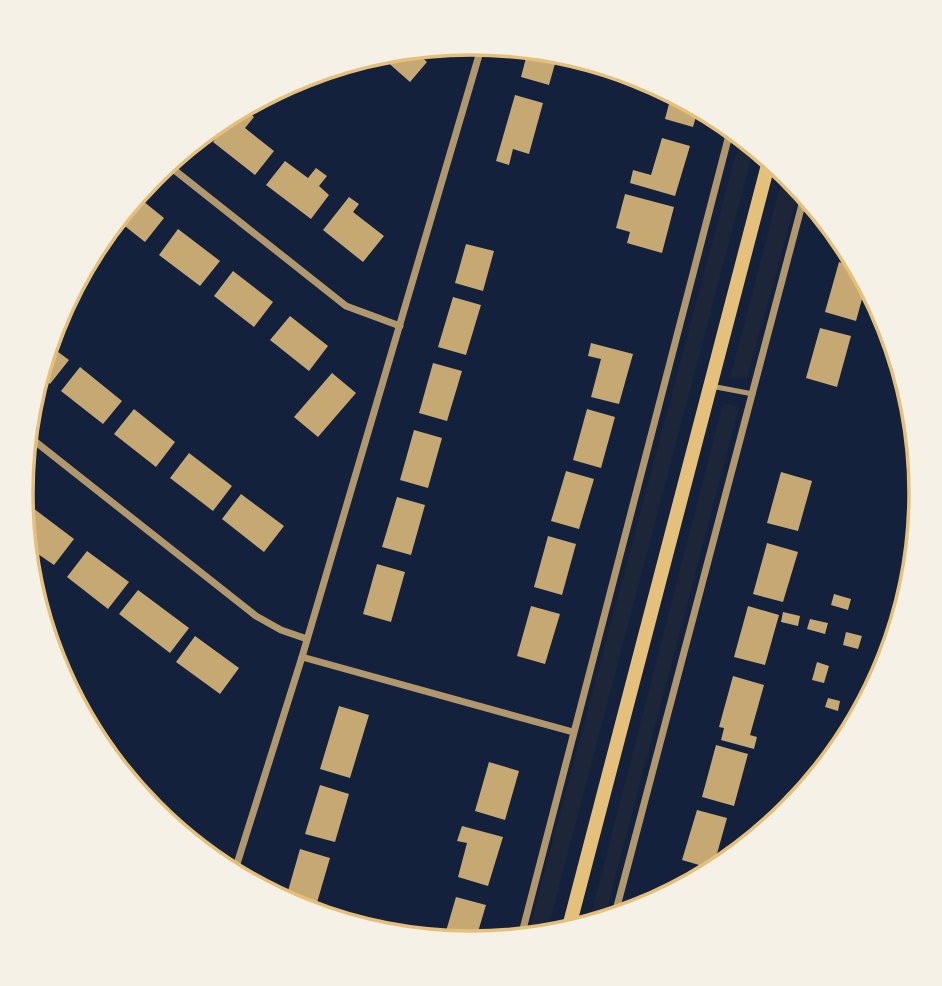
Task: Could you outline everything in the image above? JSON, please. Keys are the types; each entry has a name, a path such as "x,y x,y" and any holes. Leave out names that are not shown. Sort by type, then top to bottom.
{"main road":[{"path":"571,919 767,170"}],"street":[{"path":"237,863 302,657 479,55"},
{"path":"523,927 728,139"},
{"path":"175,170 346,306 400,326"},
{"path":"617,906 802,206"},
{"path":"36,442 256,616 281,630 307,639"},
{"path":"302,657 573,732"}],"lane":[{"path":"710,385 753,394"}],"shaded area":[{"path":"738,147 751,157 549,923 530,927"},
{"path":"781,183 796,200 747,378 730,378"},
{"path":"723,403 739,407 607,910 591,914"}],"building":[{"path":"423,58 427,62 410,82 389,63"},
{"path":"526,59 555,64 549,85 521,77"},
{"path":"515,95 543,103 529,154 513,149 509,165 496,161"},
{"path":"669,102 696,118 693,127 665,119"},
{"path":"251,114 254,117 245,128 274,151 255,175 213,142"},
{"path":"662,138 690,146 675,196 630,183 633,170 651,175"},
{"path":"285,161 308,178 316,168 327,176 319,186 329,195 311,219 266,185"},
{"path":"625,194 674,207 662,253 627,243 630,232 616,228"},
{"path":"349,197 359,204 353,212 384,236 363,262 323,230"},
{"path":"144,202 164,218 145,242 125,226"},
{"path":"178,229 220,261 200,286 159,255"},
{"path":"466,244 494,251 483,291 455,283"},
{"path":"839,262 843,263 863,297 856,321 825,312"},
{"path":"233,271 273,302 254,327 214,296"},
{"path":"453,297 481,305 466,355 438,347"},
{"path":"290,316 328,346 309,371 270,340"},
{"path":"820,328 851,336 837,387 806,378"},
{"path":"591,343 633,354 619,404 591,397 601,359 588,356"},
{"path":"56,351 69,360 50,384 48,382"},
{"path":"433,363 462,371 447,421 419,413"},
{"path":"80,367 122,401 103,424 61,391"},
{"path":"332,373 356,393 318,437 294,417"},
{"path":"134,409 175,442 156,467 114,434"},
{"path":"587,409 615,417 601,468 573,460"},
{"path":"414,430 442,438 428,488 400,480"},
{"path":"189,453 232,486 213,511 170,478"},
{"path":"566,471 594,479 579,529 551,521"},
{"path":"781,472 812,481 798,531 767,523"},
{"path":"241,494 284,526 264,552 222,519"},
{"path":"397,497 425,505 411,555 382,547"},
{"path":"34,508 74,539 54,565 38,554"},
{"path":"548,536 576,544 562,595 534,587"},
{"path":"767,543 798,552 783,602 753,594"},
{"path":"87,551 129,582 108,609 67,577"},
{"path":"377,564 405,572 391,622 363,614"},
{"path":"138,590 189,628 170,653 119,614"},
{"path":"834,594 851,599 848,610 831,605"},
{"path":"531,606 560,614 545,664 517,656"},
{"path":"748,606 779,615 765,665 734,657"},
{"path":"783,612 800,616 798,626 781,622"},
{"path":"810,619 828,623 825,634 807,629"},
{"path":"846,632 862,636 858,649 843,645"},
{"path":"195,636 239,668 220,694 176,662"},
{"path":"817,662 829,666 824,683 812,680"},
{"path":"733,676 764,685 750,735 757,737 754,749 721,740 724,728 719,727"},
{"path":"828,698 840,701 838,711 825,707"},
{"path":"339,706 369,715 350,778 320,769"},
{"path":"716,745 748,754 734,806 702,797"},
{"path":"489,762 519,771 505,820 475,811"},
{"path":"320,785 349,794 335,842 305,834"},
{"path":"697,810 727,818 717,855 701,865 682,860"},
{"path":"462,826 503,837 488,886 458,877 467,843 457,841"},
{"path":"300,849 330,858 317,903 288,891"},
{"path":"456,897 486,905 478,931 446,930"}]}
